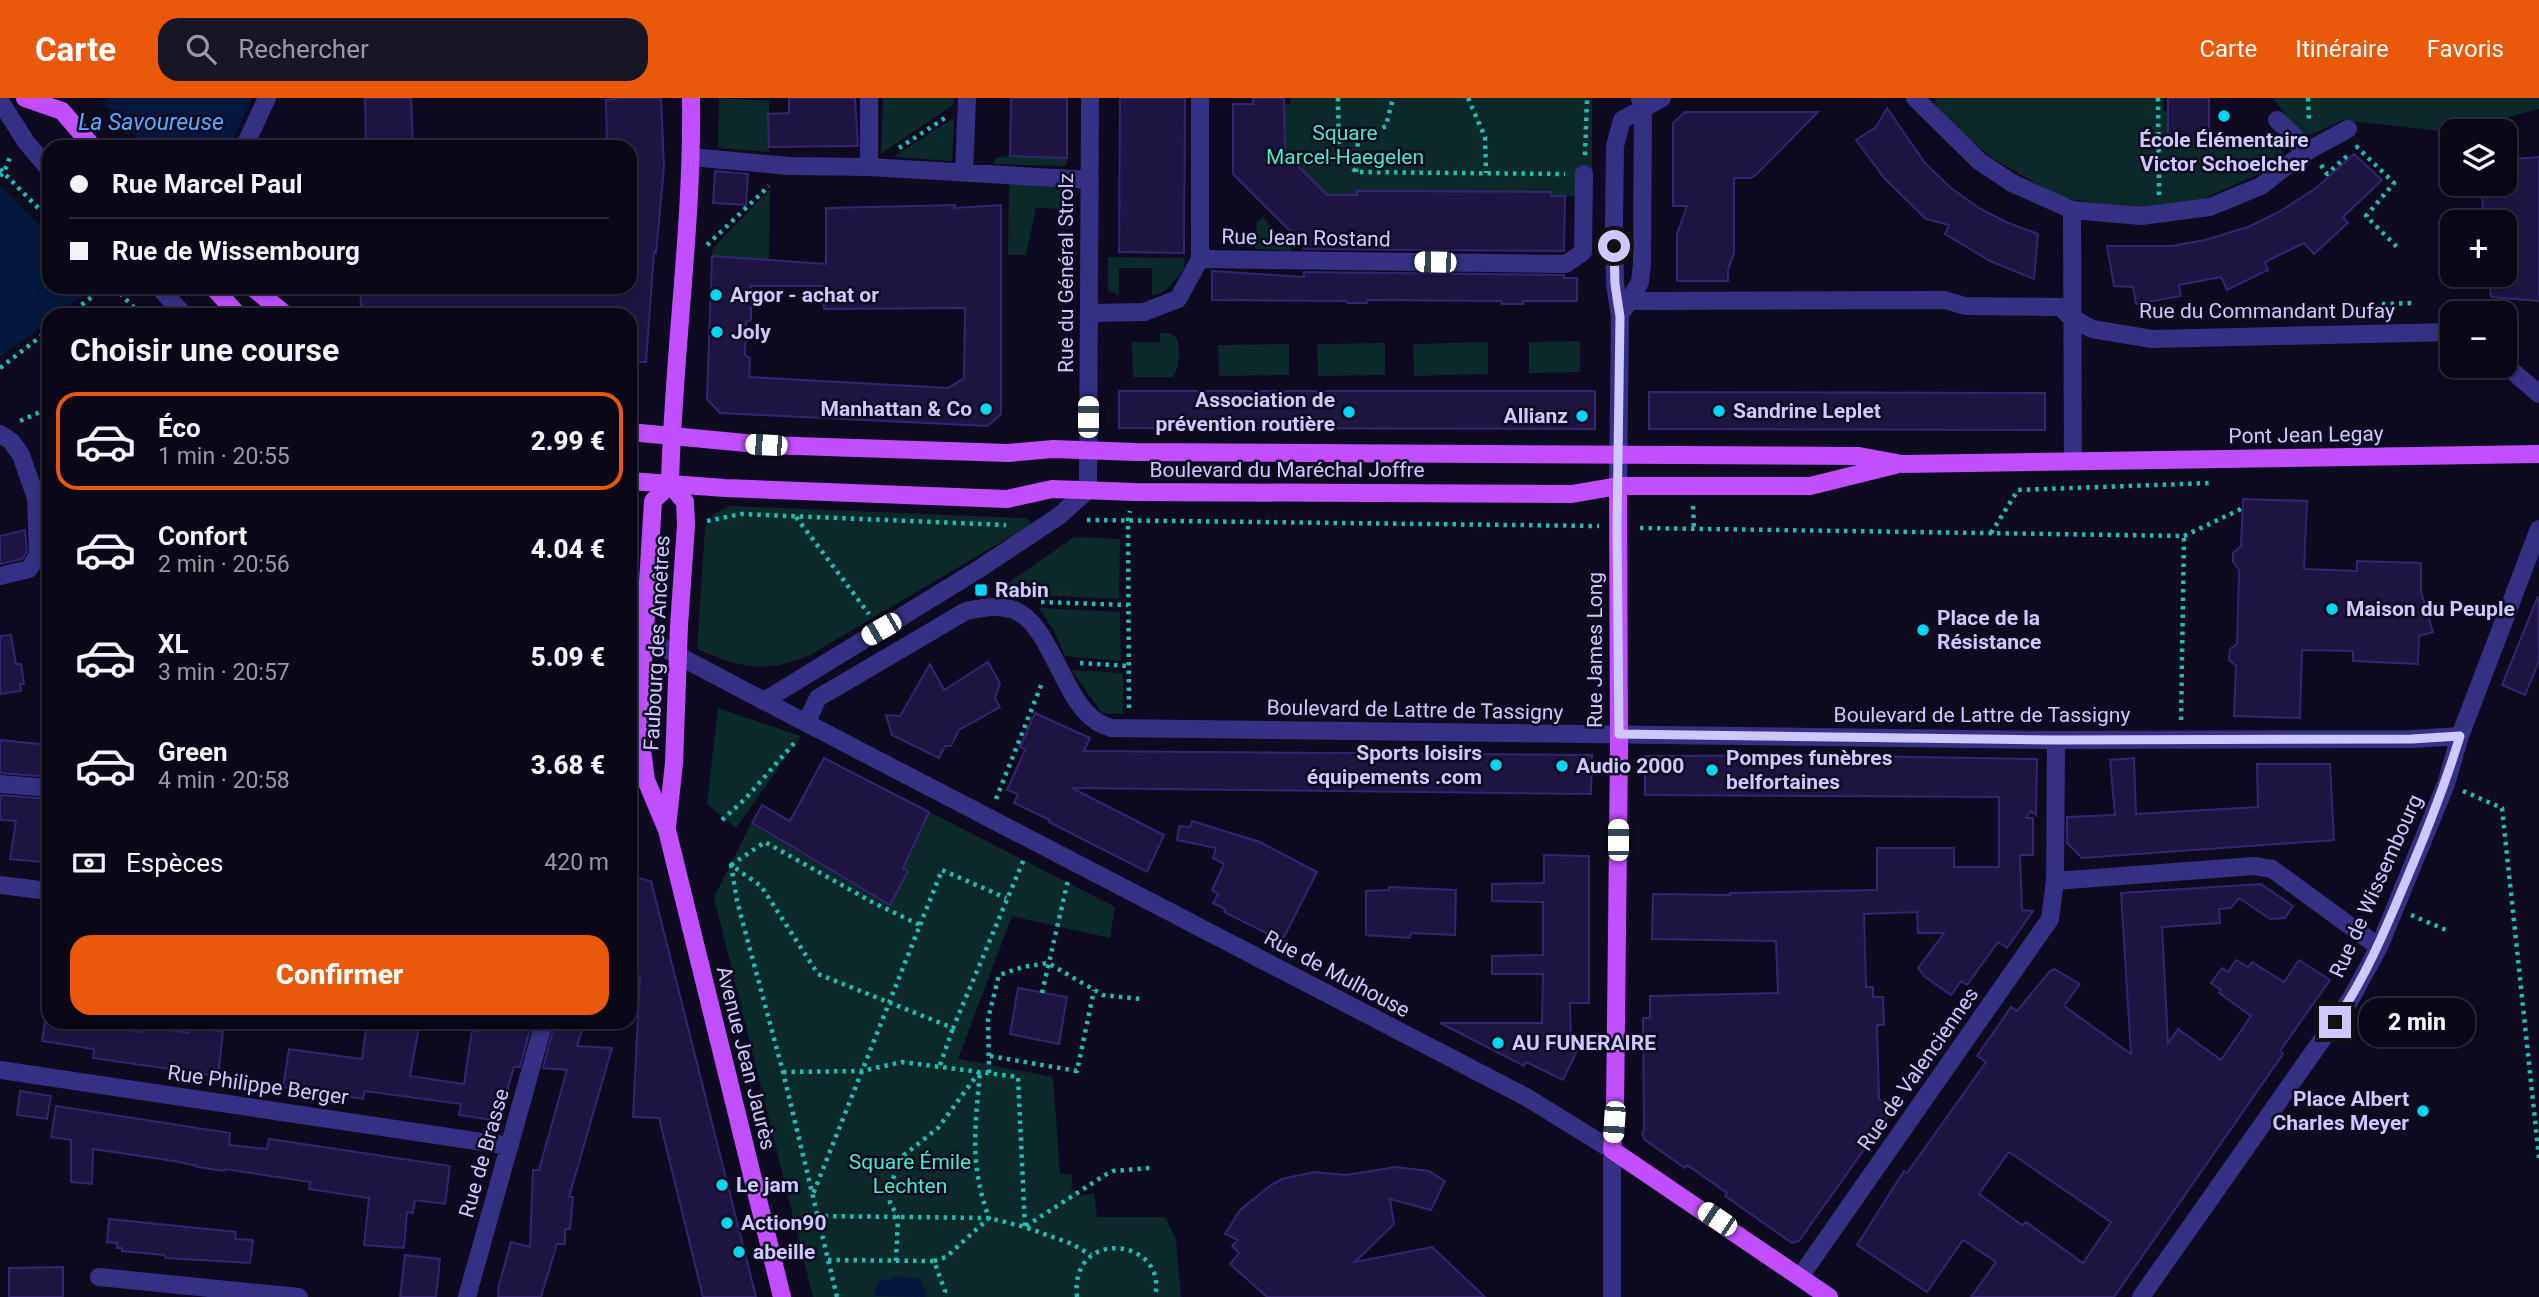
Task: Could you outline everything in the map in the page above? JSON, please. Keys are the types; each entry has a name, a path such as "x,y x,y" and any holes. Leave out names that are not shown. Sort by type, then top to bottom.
{"main road":[{"path":"25,98 62,111 87,140"},
{"name":"Faubourg des Ancêtres","path":"667,830 674,763 686,525 685,502 670,484 691,157 691,98"},
{"path":"219,294 232,308"},
{"path":"260,294 278,308"},
{"name":"Boulevard du Maréchal Joffre","path":"637,433 766,445 1008,453 1053,449 1859,456 1902,464 2073,461"},
{"name":"Pont Jean Legay","path":"2073,461 2539,454"},
{"name":"Boulevard du Maréchal Joffre","path":"637,482 1007,499 1052,489 1135,492 1572,494 1618,486 1810,486 1902,464"},
{"name":"Faubourg des Ancêtres","path":"667,830 646,780 639,727 637,632 653,501 670,484"},
{"name":"Rue James Long","path":"1612,1150 1615,1109 1619,734 1618,486"},
{"name":"Avenue Jean Jaurès","path":"667,830 782,1297"},
{"name":"Rue de Mulhouse","path":"1612,1150 1829,1297"}],"street":[{"path":"247,140 267,98"},
{"path":"869,98 869,167"},
{"name":"Rue du Général Strolz","path":"1088,490 1090,98"},
{"path":"1089,313 1144,312 1178,299 1200,259 1199,98"},
{"path":"1618,486 1624,309 1615,284 1615,146 1622,120 1641,103 1662,98"},
{"path":"1914,98 1979,161 2012,183 2072,210 2141,216 2210,207 2261,186 2306,152 2348,129"},
{"path":"0,101 42,161"},
{"path":"964,172 966,101"},
{"path":"1624,309 1640,282 1642,263 1641,103"},
{"path":"2277,120 2306,152"},
{"path":"691,157 789,166 869,167 1090,180"},
{"name":"Rue Jean Rostand","path":"1200,259 1566,264 1583,252 1584,174"},
{"path":"2072,210 2073,461"},
{"path":"165,294 178,308"},
{"name":"Rue du Commandant Dufay","path":"1624,309 1945,300 1965,306 2060,307 2072,318 2092,329 2152,339 2440,332"},
{"path":"2517,375 2539,394"},
{"path":"0,576 29,569 38,555 36,498 21,455 6,429"},
{"path":"764,701 937,596 1059,516 1088,490"},
{"name":"Rue de Wissembourg","path":"2151,1294 2350,1000 2379,947 2446,784 2460,736 2539,529"},
{"name":"Boulevard de Lattre de Tassigny","path":"809,724 818,698 966,611 989,606 1015,610 1034,626 1083,708 1096,721 1111,728 1129,730 2056,740 2460,736"},
{"name":"Rue de Mulhouse","path":"637,632 764,701 1526,1097 1612,1150"},
{"path":"637,731 639,727"},
{"name":"Rue de Valenciennes","path":"1800,1277 2050,919 2055,881 2056,740"},
{"path":"0,784 42,787"},
{"path":"2055,881 2254,866 2272,869 2379,947"},
{"path":"0,885 42,890"},
{"name":"Rue de Brasse","path":"467,1297 542,1029"},
{"name":"Rue Philippe Berger","path":"0,1070 510,1146"},
{"path":"1612,1150 1612,1297"},
{"path":"99,1277 299,1297"}],"path":[{"path":"1338,98 1339,155 1356,172 1584,174"},
{"path":"1356,172 1358,140 1386,125 1394,98"},
{"path":"1468,98 1485,137 1486,173"},
{"path":"1587,102 1594,98"},
{"path":"2158,98 2159,214"},
{"path":"869,167 966,101"},
{"path":"2306,152 2327,174 2357,147 2394,183 2366,216 2400,250"},
{"path":"683,267 789,166"},
{"path":"0,169 42,212"},
{"path":"77,308 96,294"},
{"path":"121,294 134,308"},
{"path":"2382,304 2414,303"},
{"path":"0,368 42,335"},
{"path":"6,429 42,411"},
{"path":"1991,533 2018,490 2071,486"},
{"path":"1129,730 1128,521 1135,492"},
{"path":"1005,525 1007,499"},
{"path":"1059,516 1067,519 1128,521 2184,536 2241,509"},
{"path":"686,525 741,514 1016,524"},
{"path":"796,517 881,629"},
{"path":"2181,739 2184,536"},
{"path":"989,818 1047,670 1055,662 1128,667"},
{"path":"722,820 746,798 809,724"},
{"path":"2446,784 2502,808 2539,1158"},
{"path":"731,866 765,842 872,902 920,925"},
{"path":"940,1065 1024,859"},
{"path":"1042,993 1072,862"},
{"path":"731,866 761,886 818,974 953,1028"},
{"path":"731,866 737,901 783,1072 837,1297"},
{"path":"812,1196 942,870 1006,898"},
{"path":"2395,908 2446,930"},
{"path":"989,1073 988,1019 999,975 1048,963 1103,995 1141,999"},
{"path":"990,1056 1077,1071 1094,990"},
{"path":"783,1072 862,1071 902,1062 1018,1077 1026,1227"},
{"path":"896,1261 898,1217 890,1203 890,1186 904,1155 938,1128 980,1071"},
{"path":"980,1071 973,1146 979,1192 989,1218"},
{"path":"1026,1227 1113,1171 1150,1168"},
{"path":"765,1227 817,1216 989,1218 1026,1227 1072,1244 1091,1255"},
{"path":"828,1260 934,1261 946,1257 989,1218"},
{"path":"1077,1297 1077,1274 1091,1255 1103,1249 1117,1247 1142,1256 1151,1267 1156,1279 1155,1297"},
{"path":"934,1261 945,1291 943,1297"}],"green space":[{"path":"719,98 769,101 769,152 718,148"},
{"path":"883,98 954,98 954,104 881,154"},
{"name":"Square Marcel-Haegelen","path":"1291,98 1592,98 1592,196 1551,196 1551,192 1357,191 1357,195 1327,195 1285,153 1285,104 1290,104"},
{"path":"1936,98 2163,98 2163,111 2168,111 2168,140 2260,141 2266,135 2281,145 2285,157 2270,169 2194,203 2142,209 2061,198 1992,158 1946,120 1935,105"},
{"path":"2273,98 2539,98 2539,109 2500,119 2440,119 2440,131 2343,120 2306,137 2277,120 2283,111"},
{"path":"954,118 952,161 893,157"},
{"path":"996,158 1067,158 1066,166 993,164"},
{"path":"1009,182 1065,185 1065,209 1036,208 1026,255 1008,255"},
{"path":"770,189 769,261 712,256 713,248"},
{"path":"1263,217 1283,243 1291,244 1291,251 1255,249 1257,222"},
{"path":"1108,257 1184,258 1184,270 1166,289 1152,295 1152,268 1119,268 1119,295 1108,291"},
{"path":"1160,333 1169,333 1176,337 1178,342 1178,363 1173,377 1133,377 1132,342 1160,342"},
{"path":"1580,341 1580,372 1529,373 1529,342"},
{"path":"1488,342 1488,374 1414,376 1413,344"},
{"path":"1385,343 1385,375 1318,376 1317,344"},
{"path":"1289,344 1289,375 1219,376 1218,345"},
{"path":"729,506 1025,518 1031,522 810,655 780,665 753,666 727,661 697,649 705,528 714,514"},
{"path":"1074,537 1120,539 1119,599 1011,594 1008,583"},
{"path":"1039,608 1120,612 1121,661 1065,656 1054,631"},
{"path":"1071,670 1123,673 1123,714 1102,713"},
{"path":"718,708 801,736 736,828 707,804"},
{"name":"Square Émile Lechten","path":"920,807 1115,907 1110,938 1012,916 958,1059 1053,1077 1060,1174 1073,1174 1071,1187 1080,1196 1094,1193 1097,1217 1165,1217 1176,1239 1181,1297 813,1297 714,897 751,824 873,896 906,834 917,839 929,813 919,809"}],"water":[{"name":"La Savoureuse","path":"109,98 252,98 232,140 58,140"},
{"name":"La Savoureuse","path":"42,154 42,294 85,294 66,308 42,308 42,326 0,357 0,189"},
{"path":"896,1276 920,1279 927,1294 925,1297 875,1296 874,1291 880,1280 889,1280"}],"pier":[{"path":"103,103 138,140 58,140"},
{"path":"42,154 42,228 2,187"}],"building":[{"path":"365,98 411,98 413,140 366,140"},
{"path":"661,98 664,167 656,253 654,252 646,362 637,362 637,308 364,308 361,305 360,294 637,294 637,140 607,140 606,100"},
{"path":"789,98 855,98 858,146 769,147 768,114 789,113"},
{"path":"1011,98 1067,98 1067,158 1010,156"},
{"path":"1120,98 1185,98 1184,253 1119,252"},
{"path":"1253,98 1284,98 1285,153 1327,195 1357,195 1357,191 1551,192 1551,196 1565,196 1564,251 1304,249 1304,245 1233,174 1233,104 1253,104"},
{"path":"2168,98 2209,98 2209,141 2168,140"},
{"path":"1887,108 1925,163 1951,188 1979,208 2038,234 2034,279 1990,261 1945,234 1949,225 1926,219 1885,179 1856,140 1876,127"},
{"path":"1685,112 1818,112 1758,173 1751,178 1734,178 1734,253 1728,270 1728,281 1677,281 1677,234 1687,206 1673,206 1673,123"},
{"path":"2354,154 2382,180 2343,217 2348,223 2314,254 2304,243 2265,262 2268,270 2227,290 2221,277 2179,285 2181,296 2136,304 2133,287 2114,286 2107,246 2171,246 2205,240 2248,227 2279,212 2316,188"},
{"path":"2539,157 2539,301 2491,297 2490,287 2517,287 2517,210 2483,210 2482,196 2517,196 2517,159"},
{"path":"715,171 748,174 746,205 713,203"},
{"path":"955,205 955,208 1001,205 1001,414 988,426 720,413 707,399 712,256 826,264 826,208","holes":["751,286 824,286 824,309 965,308 964,378 948,388 749,377 750,358 745,355 746,322 751,320"]},
{"path":"1212,271 1304,277 1304,272 1564,275 1564,278 1577,278 1577,301 1523,301 1523,304 1502,304 1501,301 1368,300 1367,303 1347,303 1212,300"},
{"path":"1119,391 1595,391 1595,429 1119,428"},
{"path":"1649,392 2045,393 2045,430 1649,429"},
{"name":"Maison du Peuple","path":"2243,499 2307,501 2304,569 2357,571 2357,561 2421,563 2421,592 2433,632 2419,636 2418,664 2353,661 2353,651 2302,650 2300,718 2234,716 2236,666 2229,660 2230,649 2237,644 2239,570 2233,562 2233,553 2241,546"},
{"path":"25,530 27,552 22,559 0,564 0,536"},
{"path":"2538,596 2539,661 2525,695 2502,685"},
{"path":"11,635 16,664 21,664 24,684 20,684 21,691 0,694 0,636"},
{"path":"988,662 1000,683 995,698 1000,707 959,730 951,746 945,746 939,758 892,735 886,715 900,716 930,664 944,690"},
{"path":"1035,713 1090,738 1084,751 1592,755 1591,794 1072,788 1164,835 1147,872 1014,803 1018,794 1007,790 1025,750 1020,747"},
{"path":"0,740 42,744 42,776 0,773"},
{"path":"1802,755 2037,759 2036,815 2031,811 2026,818 2033,818 2033,855 2020,855 2022,910 2033,911 2007,948 1998,942 1967,985 1961,981 1951,995 1925,977 1918,968 1944,933 1918,933 1917,912 1864,914 1866,987 1873,987 1873,997 1883,997 1884,1025 1877,1025 1879,1099 1893,1109 1799,1241 1792,1243 1725,1196 1727,1193 1645,1140 1642,1133 1643,1018 1650,1018 1650,996 1778,993 1776,941 1652,939 1653,894 1730,895 1877,890 1877,848 1954,848 1954,867 1999,867 1999,797 1645,795 1645,756"},
{"path":"824,758 929,812 903,868 908,871 890,905 752,823 762,805 790,821"},
{"path":"2134,758 2136,814 2258,807 2257,764 2330,764 2334,840 2082,858 2067,843 2067,817 2115,815 2110,760"},
{"path":"0,795 42,798 42,862 10,859 16,821 0,820"},
{"path":"1192,821 1260,842 1317,872 1282,941 1224,912 1225,909 1213,903 1218,894 1212,890 1224,864 1213,858 1216,848 1177,840 1179,826 1190,827"},
{"path":"1544,855 1589,856 1589,1003 1570,1003 1571,1047 1577,1051 1563,1080 1526,1062 1524,1066 1440,1023 1542,1023 1543,974 1492,974 1492,956 1543,955 1543,902 1492,901 1492,884 1544,883"},
{"path":"637,878 651,881 756,1297 703,1297 659,1118 633,1117 640,976 637,975"},
{"path":"2261,884 2293,906 2285,918 2270,919 2239,898 2231,908 2219,909 2220,923 2162,927 2168,1043 2178,1029 2221,1060 2251,1016 2219,993 2221,990 2211,983 2222,968 2228,972 2236,960 2248,967 2252,962 2284,982 2299,960 2330,980 2280,1051 2283,1054 2114,1297 1971,1297 1996,1262 1963,1240 1927,1292 1857,1245 1904,1171 1907,1173 1986,1062 1977,1056 2011,1007 2017,1011 2049,972 2054,969 2080,984 2064,1006 2131,1054 2121,893","holes":["2009,1152 2111,1222 2083,1263 2026,1222 2022,1225 1979,1194"]},
{"path":"1389,887 1456,890 1455,935 1411,933 1410,938 1366,935 1366,891 1389,890"},
{"path":"1018,988 1067,997 1059,1044 1010,1034"},
{"path":"44,1029 121,1029 142,1032 142,1029 163,1029 189,1033 190,1029 203,1029 223,1032 218,1076 93,1058 94,1049 42,1041"},
{"path":"366,1029 419,1029 410,1076 464,1084 472,1030 479,1032 480,1029 530,1029 520,1067 514,1067 498,1121 459,1115 461,1104 365,1091 363,1099 283,1087 289,1049 362,1059"},
{"path":"553,1029 583,1029 577,1046 612,1048 569,1197 573,1197 570,1229 565,1229 565,1244 557,1244 541,1297 498,1297 511,1242 530,1247 533,1170 539,1170 567,1070 543,1068"},
{"path":"20,1091 51,1096 47,1119 17,1115"},
{"path":"56,1106 230,1133 229,1145 267,1149 269,1139 450,1166 445,1204 415,1200 413,1213 407,1212 404,1248 364,1245 369,1198 309,1189 310,1182 197,1167 93,1149 92,1184 71,1182 71,1140 51,1137"},
{"path":"1396,1167 1429,1171 1445,1181 1431,1210 1390,1199 1394,1224 1355,1262 1432,1247 1485,1297 1267,1297 1230,1264 1239,1253 1232,1246 1238,1240 1225,1234 1240,1210 1271,1185 1282,1179 1314,1172 1346,1175"},
{"path":"109,1219 236,1232 235,1239 253,1240 250,1263 166,1258 164,1255 122,1251 122,1248 117,1248 117,1243 107,1242"},
{"path":"405,1255 440,1259 436,1297 400,1297"},
{"path":"63,1267 63,1297 9,1297 9,1268"}],"place":[{"name":"École Élémentaire Victor Schoelcher","path":"2224,116"},
{"name":"Argor - achat or","path":"716,295"},
{"name":"Joly","path":"717,332"},
{"name":"Manhattan & Co","path":"986,409"},
{"name":"Sandrine Leplet","path":"1719,411"},
{"name":"Association de prévention routière","path":"1349,412"},
{"name":"Allianz","path":"1582,416"},
{"name":"Rabin","path":"981,590"},
{"name":"Maison du Peuple","path":"2332,609"},
{"name":"Place de la Résistance","path":"1923,630"},
{"name":"Sports loisirs équipements .com","path":"1496,765"},
{"name":"Audio 2000","path":"1562,766"},
{"name":"Pompes funèbres belfortaines","path":"1712,770"},
{"name":"AU FUNERAIRE","path":"1498,1043"},
{"name":"Place Albert Charles Meyer","path":"2423,1111"},
{"name":"Le jam","path":"722,1185"},
{"name":"Action90","path":"727,1223"},
{"name":"abeille","path":"739,1252"}],"route":[{"path":"1614,246 1615,284 1620,317 1617,527 1619,734 2056,740 2412,739 2460,736 2446,784 2379,947 2335,1022"}]}
